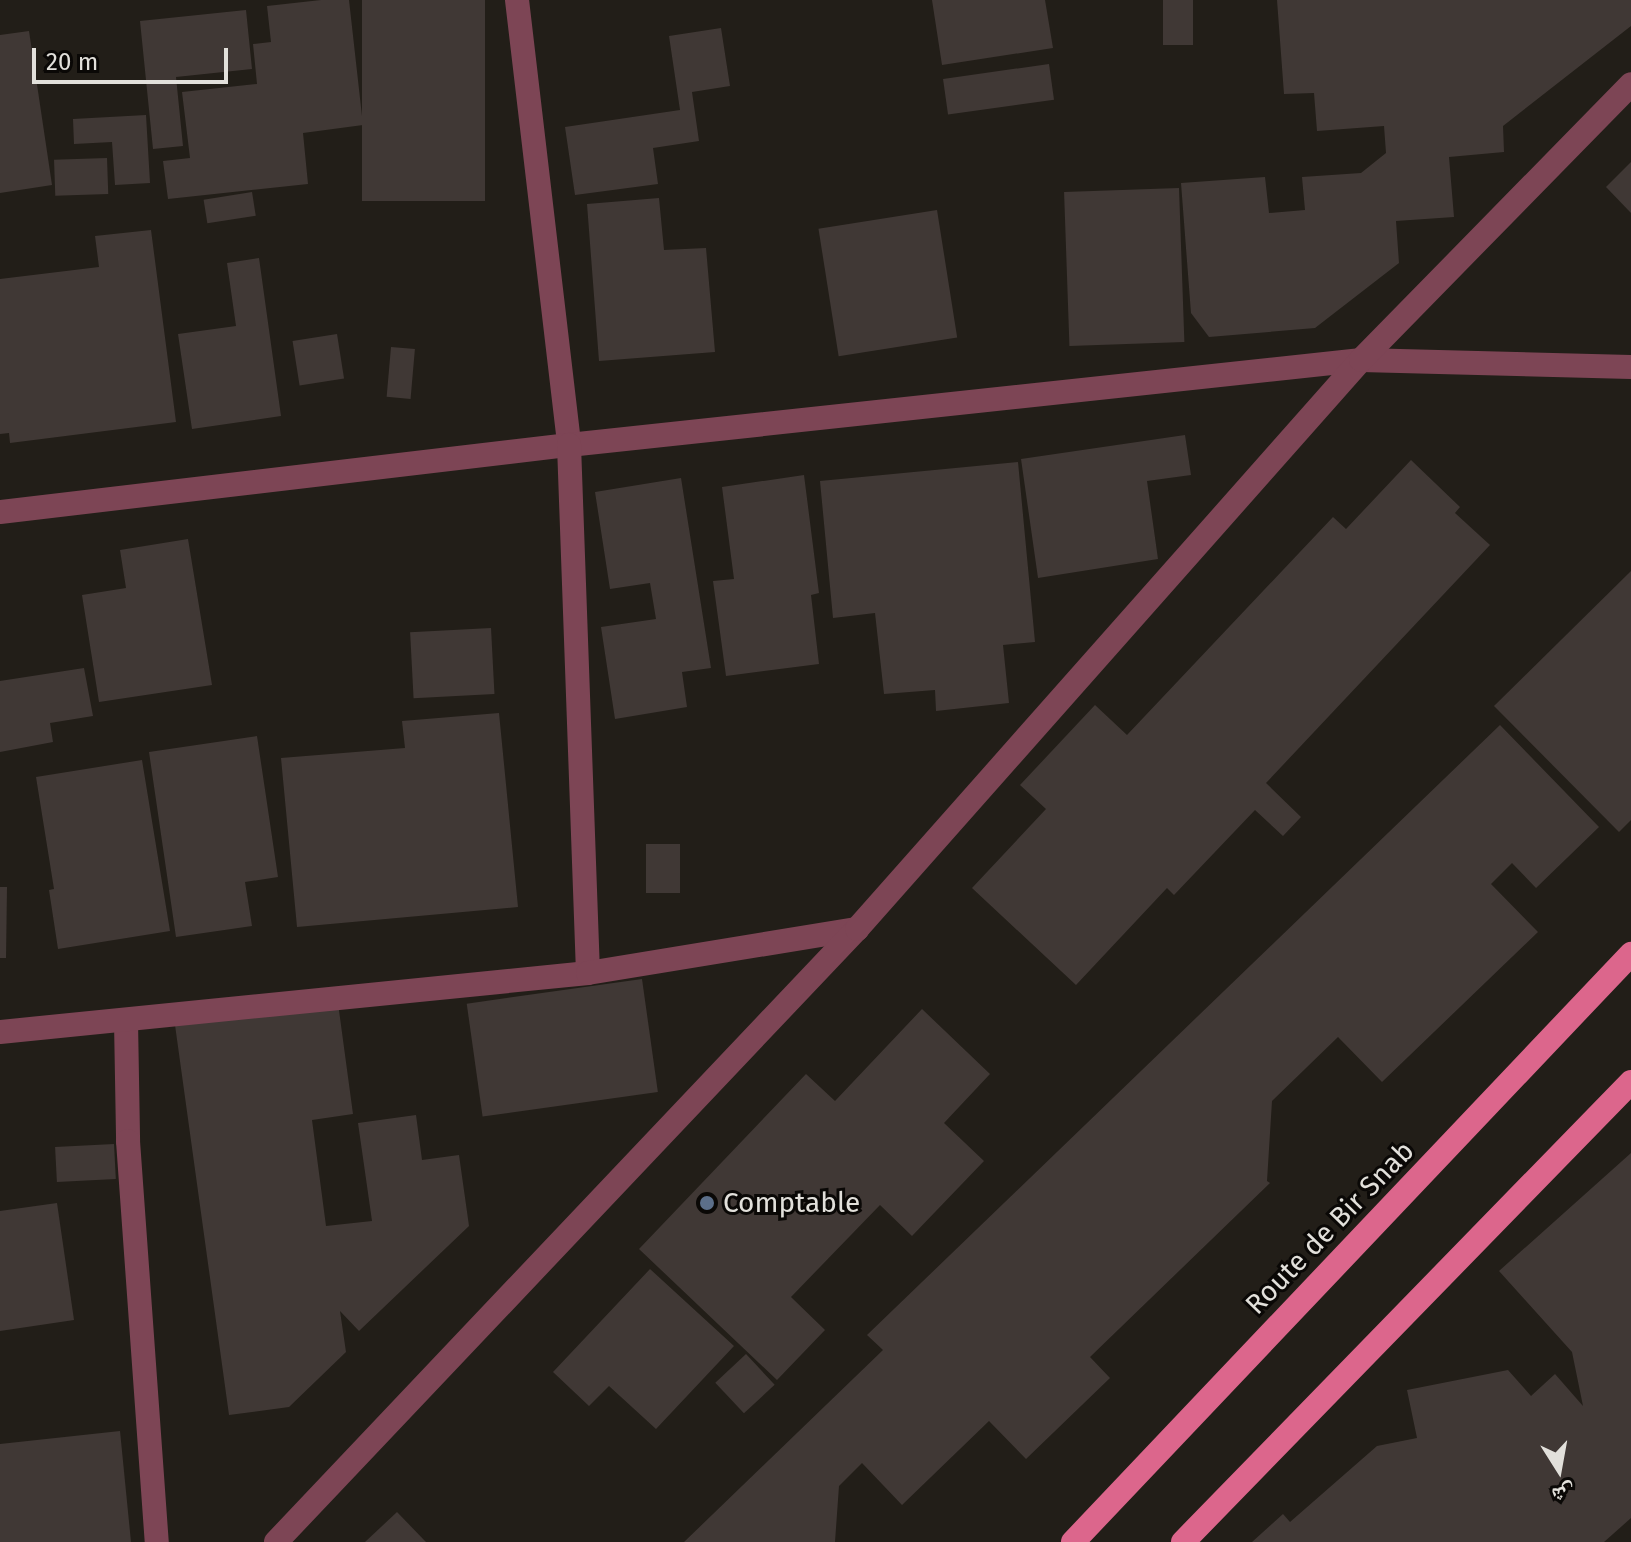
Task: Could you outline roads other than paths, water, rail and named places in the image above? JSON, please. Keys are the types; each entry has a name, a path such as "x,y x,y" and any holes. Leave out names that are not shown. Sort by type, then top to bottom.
{"main road":[{"name":"Route de Bir Snab","path":"1073,1542 1631,954"},
{"path":"1183,1542 1631,1082"}],"street":[{"path":"517,0 569,445 588,973"},
{"path":"276,1542 857,929 1361,360 1631,84"},
{"path":"0,512 569,445 1361,360 1631,367"},
{"path":"0,1032 588,973 857,929"},
{"path":"126,1021 128,1141 157,1542"}],"place":[{"name":"Comptable","path":"707,1203"}]}
